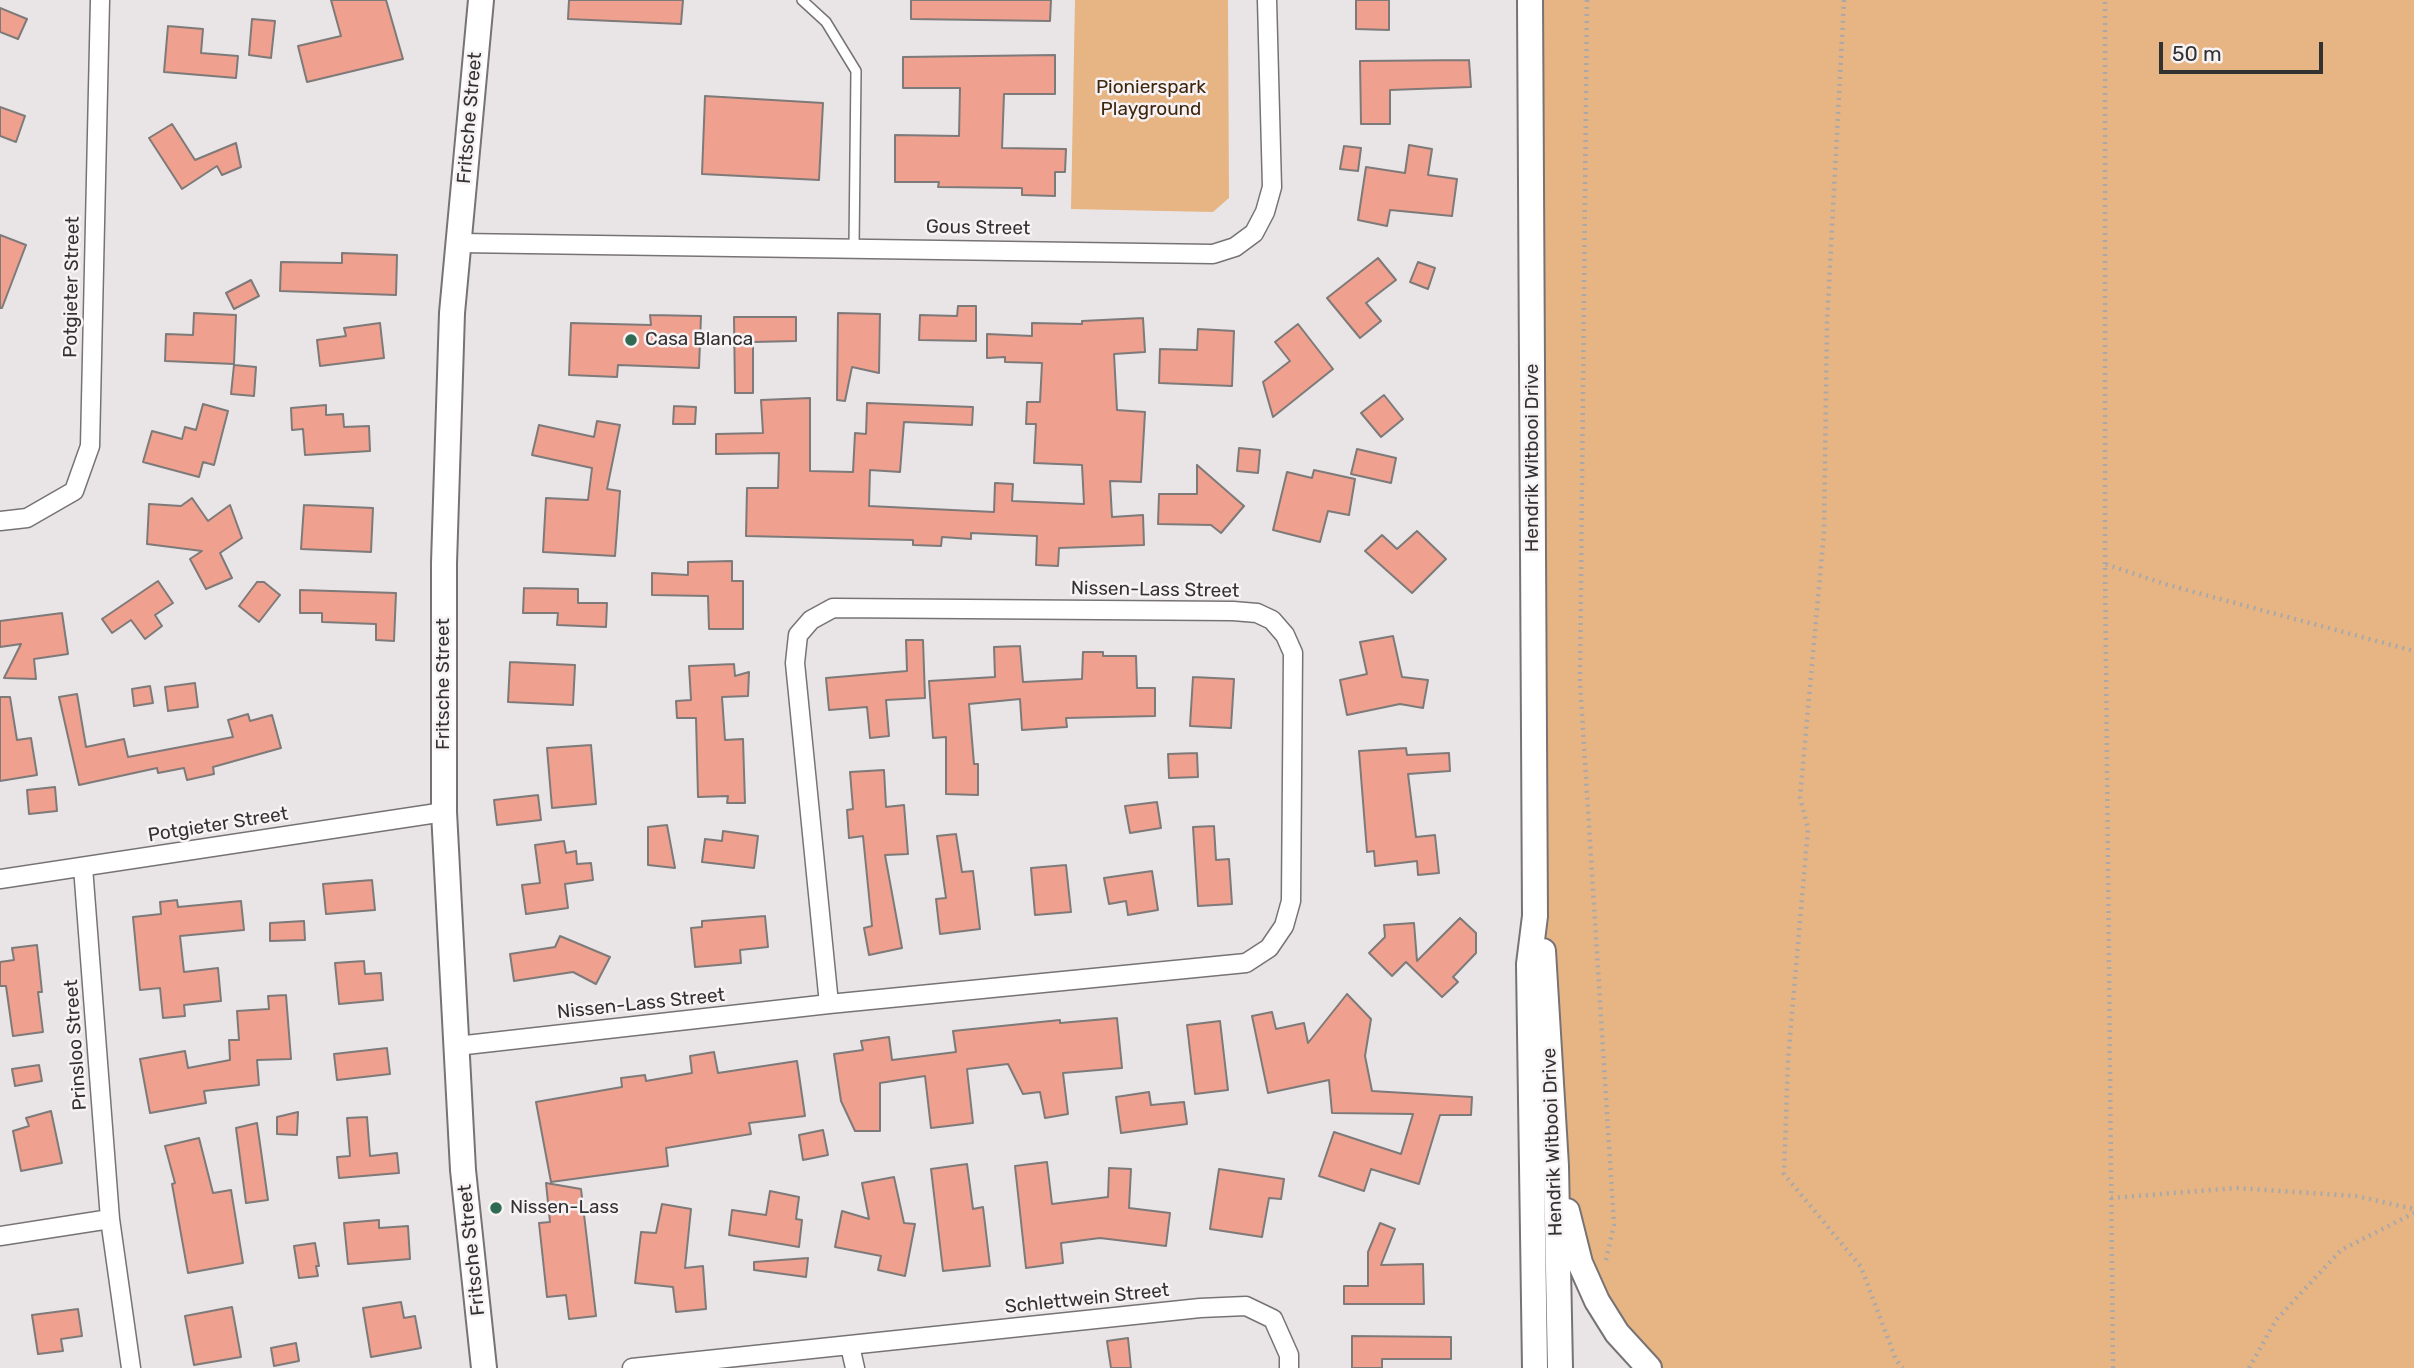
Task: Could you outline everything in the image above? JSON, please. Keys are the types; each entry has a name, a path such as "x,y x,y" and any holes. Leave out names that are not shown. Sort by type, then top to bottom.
{"main road":[{"name":"Fritsche Street","path":"481,0 452,313 444,549 444,812 463,1170 484,1368"},
{"name":"Hendrik Witbooi Drive","path":"1530,0 1535,916 1529,964 1535,1368"},
{"name":"Hendrik Witbooi Drive","path":"1535,916 1545,962 1556,1166 1560,1368"},
{"path":"1556,1166 1580,1263 1597,1301 1617,1333 1649,1368"}],"street":[{"name":"Potgieter Street","path":"0,521 27,517 74,491 90,446 100,0"},
{"name":"Gous Street","path":"460,243 854,246 1213,254 1235,247 1254,233 1265,212 1272,187 1267,0"},
{"name":"Nissen-Lass Street","path":"457,1046 829,1004 1245,963 1269,948 1284,926 1291,901 1293,653 1272,620 1257,613 1233,611 833,608 811,620 797,635 795,663 829,1004"},
{"name":"Potgieter Street","path":"0,879 444,812"},
{"name":"Prinsloo Street","path":"83,867 110,1219 131,1368"},
{"path":"0,1236 110,1219"},
{"name":"Schlettwein Street","path":"632,1368 1200,1308 1246,1306 1273,1319 1289,1355 1289,1368"},
{"path":"850,1346 855,1368"}],"lane":[{"path":"802,0 826,22 856,71 854,246"}],"path":[{"path":"1587,0 1580,682 1614,1224 1597,1301"},
{"path":"1844,0 1827,323 1824,533 1800,797 1808,829 1788,1060 1784,1174 1861,1267 1896,1360 1903,1368"},
{"path":"2105,0 2105,564 2113,1368"},
{"path":"2105,564 2168,585 2414,651"},
{"path":"2111,1198 2236,1188 2356,1196 2414,1211"},
{"path":"2249,1368 2276,1320 2341,1250 2414,1211"}],"green space":[{"name":"Pionierspark Playground","path":"1075,0 1228,0 1229,198 1213,212 1071,209"},
{"path":"1530,0 2414,0 2414,1368 1649,1368 1617,1333 1556,1166 1535,916"}],"building":[{"path":"331,0 386,0 403,59 307,82 298,46 341,36"},
{"path":"569,0 683,0 681,24 568,19"},
{"path":"911,0 1051,0 1050,21 911,19"},
{"path":"1356,0 1389,0 1389,30 1356,29"},
{"path":"0,8 27,19 18,39 0,32"},
{"path":"252,19 275,21 271,58 249,55"},
{"path":"168,26 203,29 201,53 238,56 236,78 164,72"},
{"path":"1055,55 1055,94 1004,94 1002,148 1066,149 1065,172 1055,172 1055,196 1022,195 1022,188 938,187 939,182 895,182 895,135 959,136 960,88 903,88 903,57"},
{"path":"1469,60 1471,87 1390,90 1390,124 1361,124 1360,61"},
{"path":"705,96 823,103 819,180 702,174"},
{"path":"0,107 25,116 16,142 0,136"},
{"path":"172,124 195,160 236,143 241,167 222,175 217,166 182,189 149,138"},
{"path":"1409,145 1432,149 1428,175 1457,179 1452,216 1390,210 1387,226 1358,220 1366,167 1405,173"},
{"path":"1344,146 1361,148 1358,171 1340,169"},
{"path":"0,235 26,245 2,308 0,308"},
{"path":"342,253 397,255 396,295 280,291 281,262 342,263"},
{"path":"1378,258 1396,280 1366,303 1381,321 1360,338 1327,298"},
{"path":"1418,262 1435,268 1428,289 1410,282"},
{"path":"251,280 259,296 234,309 226,293"},
{"path":"958,306 976,306 976,341 919,340 920,315 957,316"},
{"path":"194,313 236,315 234,364 165,361 166,334 193,335"},
{"path":"838,313 880,314 879,373 852,367 845,401 837,400"},
{"path":"650,315 701,316 699,368 618,365 617,377 569,375 571,323 651,325"},
{"path":"734,317 796,317 796,341 753,342 753,393 735,393"},
{"path":"1143,318 1145,352 1114,354 1117,410 1145,412 1141,482 1110,481 1112,517 1143,515 1144,545 1059,548 1058,566 1036,565 1037,536 971,533 971,539 942,537 941,546 913,545 913,540 746,536 747,488 778,488 779,453 716,454 716,434 763,433 761,400 810,398 810,471 853,472 855,433 866,434 867,403 973,407 972,425 904,422 900,472 870,470 869,506 994,512 995,483 1013,484 1012,501 1084,504 1082,465 1034,463 1036,424 1026,424 1027,402 1040,402 1042,363 1005,362 1005,357 987,358 987,334 1032,336 1032,323 1082,324 1082,321"},
{"path":"380,323 384,358 320,366 317,340 346,336 344,328"},
{"path":"1298,324 1333,369 1273,417 1263,382 1290,361 1275,342"},
{"path":"1198,329 1234,331 1232,386 1159,383 1160,349 1197,350"},
{"path":"234,365 256,367 254,396 231,394"},
{"path":"1384,395 1403,419 1381,437 1361,413"},
{"path":"203,404 228,411 214,465 203,462 199,477 143,462 152,431 182,439 185,427 196,430"},
{"path":"326,405 326,415 343,414 344,427 369,426 370,451 305,455 303,429 292,430 291,408"},
{"path":"674,406 696,407 695,424 673,424"},
{"path":"597,421 620,425 607,489 620,491 615,556 543,552 546,498 588,500 592,468 532,455 539,425 594,437"},
{"path":"1239,448 1260,450 1258,473 1237,471"},
{"path":"1357,449 1396,458 1391,483 1351,474"},
{"path":"1197,465 1244,506 1221,533 1211,525 1158,524 1159,494 1197,494"},
{"path":"1314,470 1355,479 1349,515 1328,511 1320,542 1273,530 1287,472 1312,478"},
{"path":"192,498 208,521 230,505 242,538 220,553 232,578 206,589 190,559 202,551 147,544 149,504 181,506"},
{"path":"304,505 373,508 371,552 301,549"},
{"path":"1417,531 1446,559 1412,593 1365,551 1382,535 1397,549"},
{"path":"732,561 732,581 743,581 743,629 709,629 708,596 652,595 652,573 688,575 688,562"},
{"path":"158,581 173,603 155,615 162,626 145,639 131,620 112,633 102,619"},
{"path":"257,582 264,582 280,595 259,622 239,606"},
{"path":"524,588 578,589 578,603 607,603 606,627 557,625 558,613 523,613"},
{"path":"300,590 396,593 394,641 376,640 376,624 322,622 322,613 300,613"},
{"path":"62,613 68,654 34,659 36,679 4,678 21,644 0,647 0,621"},
{"path":"1393,636 1402,677 1428,680 1423,708 1400,704 1347,715 1340,680 1367,674 1360,642"},
{"path":"906,640 923,640 925,698 886,700 889,736 870,738 867,707 829,710 826,678 907,671"},
{"path":"1020,646 1023,682 1082,679 1083,652 1103,652 1103,656 1136,656 1137,688 1155,688 1155,716 1066,718 1067,727 1022,730 1020,699 969,704 974,764 978,764 978,795 946,794 946,737 933,738 929,681 995,677 994,647"},
{"path":"510,662 575,665 573,705 508,702"},
{"path":"734,664 735,676 749,672 748,696 722,697 725,740 743,739 745,803 727,803 728,796 698,797 696,718 677,718 676,701 691,700 689,666"},
{"path":"1193,677 1234,679 1231,728 1190,726"},
{"path":"195,683 198,707 168,711 165,687"},
{"path":"150,686 153,703 134,706 132,689"},
{"path":"77,694 86,747 124,739 128,757 233,737 228,720 248,714 250,721 272,715 281,748 213,767 214,774 187,780 184,768 158,773 157,768 79,785 59,697"},
{"path":"0,697 10,697 17,740 31,738 37,775 0,781"},
{"path":"591,745 596,804 552,808 547,748"},
{"path":"1406,748 1407,755 1449,753 1450,771 1408,774 1416,837 1435,835 1439,873 1418,875 1417,861 1375,866 1374,851 1367,852 1359,751"},
{"path":"1197,753 1198,777 1169,778 1168,754"},
{"path":"884,770 886,807 904,805 908,854 885,855 902,948 869,955 864,928 872,926 863,836 849,838 847,810 853,809 850,772"},
{"path":"55,787 57,811 29,814 27,790"},
{"path":"538,795 541,820 497,825 494,800"},
{"path":"1157,802 1161,828 1130,833 1125,806"},
{"path":"667,825 675,868 648,865 648,827"},
{"path":"1214,826 1216,860 1229,859 1232,904 1198,906 1193,827"},
{"path":"723,831 758,836 754,868 702,862 705,839 722,841"},
{"path":"956,834 962,872 973,871 980,929 940,934 936,899 946,898 937,836"},
{"path":"564,841 566,853 576,851 577,864 591,863 593,880 565,884 568,908 526,914 522,885 540,883 535,845"},
{"path":"1066,865 1071,912 1035,915 1031,868"},
{"path":"1152,871 1158,910 1128,915 1126,901 1109,904 1104,878"},
{"path":"372,880 375,910 326,914 323,884"},
{"path":"177,900 178,907 241,901 244,930 180,936 184,972 218,968 221,1001 184,1005 185,1016 163,1018 160,988 140,990 133,917 161,914 160,902"},
{"path":"765,916 768,947 740,950 741,963 695,967 691,928 702,927 702,921"},
{"path":"1460,918 1476,933 1476,953 1453,977 1458,982 1442,997 1406,962 1392,976 1369,953 1385,937 1384,925 1414,923 1417,961"},
{"path":"304,921 305,940 270,941 270,923"},
{"path":"560,936 610,957 596,984 573,972 514,981 510,954 555,947"},
{"path":"37,945 42,992 38,992 43,1032 13,1036 6,986 0,986 0,962 14,960 12,948"},
{"path":"364,961 365,974 381,973 383,1000 339,1004 335,963"},
{"path":"1347,994 1371,1019 1365,1056 1372,1091 1472,1097 1471,1115 1440,1115 1419,1184 1371,1169 1364,1191 1319,1176 1334,1132 1401,1154 1413,1114 1332,1113 1329,1080 1268,1093 1252,1016 1272,1012 1276,1029 1304,1023 1308,1043"},
{"path":"286,995 291,1059 257,1060 259,1085 204,1091 206,1103 150,1113 140,1059 185,1051 188,1068 230,1060 229,1040 239,1040 237,1011 269,1009 268,996"},
{"path":"1117,1018 1122,1068 1063,1073 1068,1114 1045,1118 1040,1092 1023,1094 1008,1064 967,1069 973,1123 931,1128 925,1076 880,1083 880,1131 855,1131 841,1101 834,1054 863,1050 861,1041 889,1037 892,1060 956,1052 953,1031 1060,1020 1060,1023"},
{"path":"1220,1021 1228,1090 1195,1094 1187,1025"},
{"path":"387,1048 390,1074 337,1080 334,1054"},
{"path":"714,1052 718,1073 797,1061 805,1116 749,1123 751,1134 666,1148 668,1166 551,1182 536,1102 622,1087 621,1078 645,1075 646,1081 692,1073 690,1056"},
{"path":"39,1065 42,1081 15,1086 12,1069"},
{"path":"1149,1092 1151,1105 1184,1102 1187,1124 1121,1133 1116,1097"},
{"path":"51,1111 62,1163 21,1171 13,1131 29,1126 26,1118"},
{"path":"298,1112 297,1135 277,1134 277,1117"},
{"path":"367,1117 370,1156 397,1153 399,1173 339,1178 337,1157 350,1156 347,1118"},
{"path":"257,1123 268,1200 246,1203 236,1128"},
{"path":"823,1130 828,1155 803,1160 799,1135"},
{"path":"199,1138 213,1193 231,1190 243,1263 188,1273 172,1184 175,1183 165,1146"},
{"path":"1047,1162 1052,1204 1108,1197 1109,1168 1131,1169 1129,1208 1170,1213 1166,1246 1100,1238 1061,1243 1063,1263 1026,1268 1015,1166"},
{"path":"967,1164 973,1209 983,1207 990,1266 943,1271 931,1169"},
{"path":"1219,1169 1284,1179 1281,1199 1269,1198 1262,1237 1210,1229"},
{"path":"894,1177 904,1223 915,1224 905,1276 878,1270 881,1256 835,1247 842,1211 869,1219 862,1183"},
{"path":"546,1183 581,1189 596,1316 569,1319 566,1295 547,1297 539,1223 550,1222"},
{"path":"770,1191 799,1197 796,1219 802,1220 799,1247 729,1235 732,1210 766,1215"},
{"path":"662,1204 691,1209 685,1268 703,1266 706,1309 676,1312 673,1287 635,1283 641,1232 656,1233"},
{"path":"379,1220 379,1228 408,1226 410,1259 348,1264 344,1223"},
{"path":"1380,1223 1395,1229 1381,1265 1423,1264 1424,1304 1344,1304 1344,1286 1368,1286 1368,1252"},
{"path":"315,1243 318,1276 299,1278 294,1246"},
{"path":"808,1258 806,1277 754,1270 754,1262"},
{"path":"401,1302 404,1318 415,1316 421,1348 371,1357 363,1308"},
{"path":"232,1307 241,1357 194,1365 185,1316"},
{"path":"78,1309 82,1336 61,1339 63,1351 38,1354 32,1315"},
{"path":"1352,1336 1451,1337 1451,1359 1382,1359 1382,1368 1352,1368"},
{"path":"1128,1338 1131,1368 1111,1368 1107,1341"},
{"path":"296,1343 299,1361 274,1366 271,1348"}],"place":[{"name":"Casa Blanca","path":"631,340"},
{"name":"Nissen-Lass","path":"496,1208"}]}
